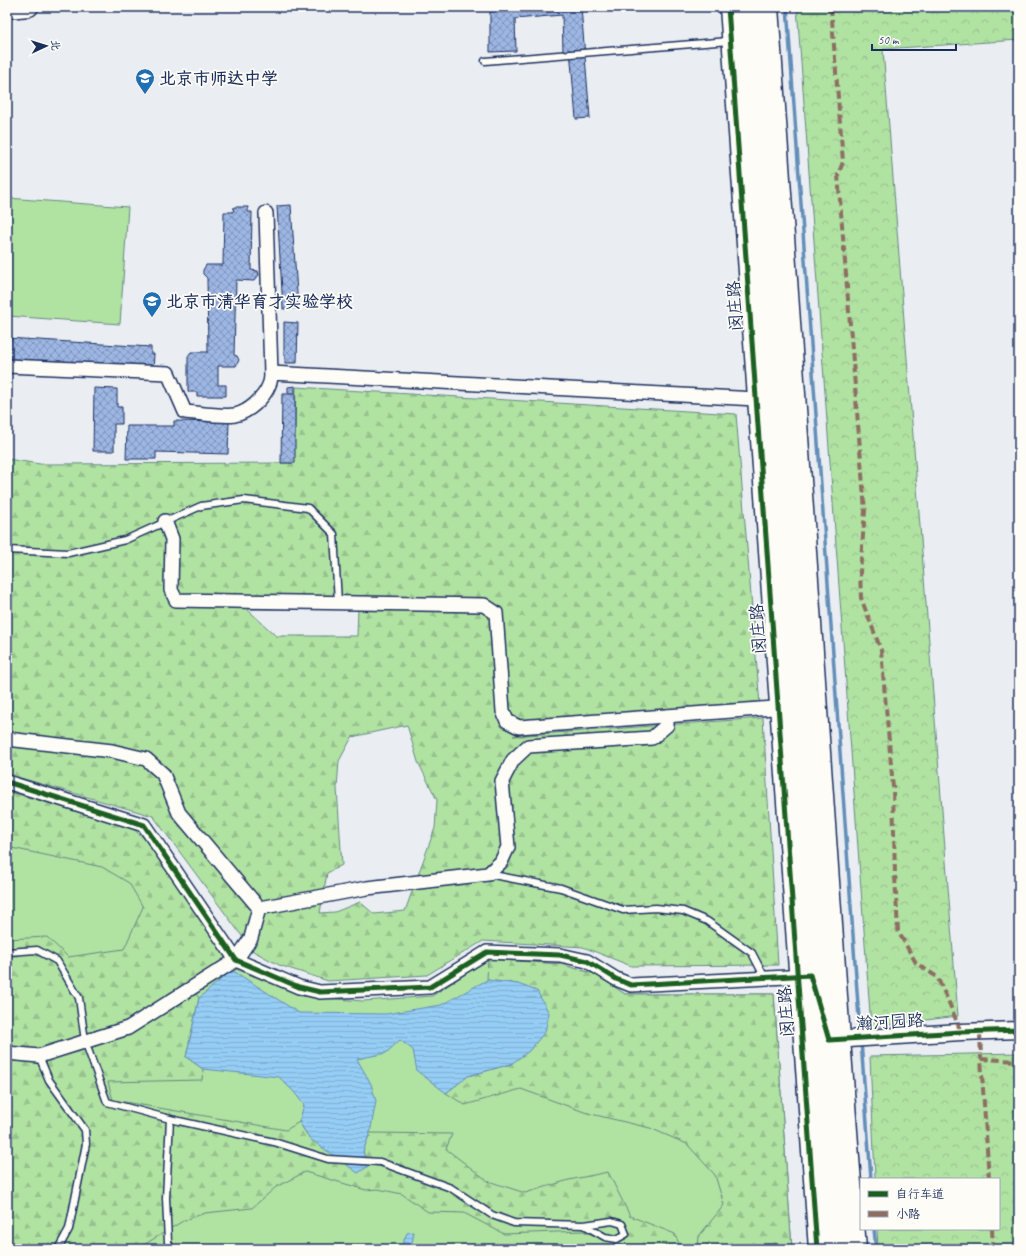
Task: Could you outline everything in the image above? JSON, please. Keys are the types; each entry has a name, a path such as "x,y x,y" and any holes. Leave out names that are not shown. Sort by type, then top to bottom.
{"main road":[{"path":"7,9 29,7"},
{"name":"闵庄路","path":"742,7 785,708 804,976 830,1249"},
{"path":"755,7 848,1039 843,1249"}],"street":[{"name":"闵庄路","path":"728,7 756,399 785,708"},
{"path":"770,7 848,1039 858,1249"},
{"path":"7,366 168,373 184,412 236,415 257,402 264,395 270,384 271,373 266,213"},
{"path":"271,373 756,399"},
{"path":"165,521 172,539 171,590 176,600 484,605 496,613 503,711 507,721 519,727 785,708"},
{"path":"259,908 367,888 488,874 501,862 508,847 502,781 513,760 528,746 652,738 667,725 667,716"},
{"path":"7,739 112,751 146,759 163,774 179,813 259,908"},
{"path":"7,782 144,825 236,960 299,987 320,992 430,987 487,952 560,955 587,961 616,979 631,985 804,976 848,1039"},
{"path":"7,1053 38,1056 128,1028 236,960 251,938 259,908"},
{"name":"闵庄路","path":"804,976 817,1249"},
{"name":"瀚河园路","path":"848,1039 1019,1030"}],"lane":[{"path":"485,61 731,41"},
{"path":"7,550 68,553 125,540 201,506 244,500 308,508 334,534 338,602"},
{"path":"488,874 561,888 623,910 656,908 683,911 707,921 752,953 765,978"},
{"path":"7,952 37,950 58,961 79,998 86,1041 107,1102 170,1119 274,1142 328,1159 380,1162 451,1188 492,1215 514,1223 584,1225 612,1221 622,1224 626,1234 617,1239 605,1237 584,1225"},
{"path":"38,1056 49,1080 85,1130 86,1144 69,1229 58,1249"},
{"path":"170,1119 166,1198 168,1242 171,1249"}],"green space":[{"path":"797,7 1019,7 1019,40 883,49 958,1016 871,1027"},
{"path":"7,198 128,207 120,324 7,316"},
{"path":"296,387 736,414 760,705 513,736 763,718 778,965 631,966 583,947 483,941 427,975 328,981 279,965 253,951 153,816 7,774 7,459 40,464 294,463","holes":["247,609 358,609 357,636 276,636","407,725 418,762 437,800 435,828 405,911 374,914 360,902 335,912 320,913 327,873 342,865 337,788 339,761 352,737"]},
{"path":"7,791 145,839 234,968 301,996 363,1001 432,996 488,959 560,964 595,974 625,994 774,994 792,1249 7,1249"},
{"path":"7,791 131,827 145,839 229,960 189,984 199,998 186,1057 203,1069 202,1080 108,1082 113,1100 286,1130 299,1122 310,1139 367,1167 363,1151 370,1133 452,1134 446,1149 488,1181 525,1193 569,1180 608,1172 630,1216 675,1234 681,1249 629,1249 583,1231 504,1234 464,1213 428,1212 402,1194 378,1189 366,1190 305,1172 276,1187 252,1208 205,1213 183,1221 137,1249 7,1249 7,939 47,937 68,957 124,949 143,907 129,883 102,867 7,847"},
{"path":"488,959 560,964 595,974 625,994 774,994 792,1249 698,1249 699,1236 724,1205 715,1175 687,1144 650,1128 587,1113 521,1089 465,1105 446,1093 468,1076 511,1064 518,984 487,980"},
{"path":"1019,1053 1019,1249 878,1249 877,1230 1000,1230 1000,1178 875,1178 870,1056"}],"water":[{"path":"232,970 299,1013 386,1014 441,1005 487,980 518,984 537,991 549,1013 545,1032 529,1051 511,1064 468,1076 446,1093 417,1071 413,1050 400,1040 386,1053 357,1059 371,1084 376,1101 370,1133 363,1151 367,1167 358,1173 310,1139 299,1122 304,1105 279,1077 203,1069 186,1057 199,998"},
{"path":"414,1232 411,1249 400,1249 407,1233"}],"building":[{"path":"490,7 581,7 590,118 576,119 570,50 563,51 562,15 515,19 516,51 490,52"},
{"path":"291,205 298,308 283,309 277,206"},
{"path":"234,207 248,207 248,212 252,212 251,270 258,271 259,275 254,281 236,280 234,355 237,356 239,360 236,366 218,366 218,385 226,385 226,396 197,396 197,392 188,392 188,356 191,352 208,352 207,278 203,274 203,270 206,265 223,265 224,212 233,212"},
{"path":"284,322 298,323 297,363 285,363"},
{"path":"7,338 151,347 151,354 154,354 153,371 7,362"},
{"path":"295,386 295,393 288,393 288,387"},
{"path":"94,388 117,389 117,407 122,407 122,424 114,424 114,451 93,451"},
{"path":"282,394 295,394 295,463 281,463"},
{"path":"174,421 229,422 228,454 156,452 156,459 126,459 127,426 174,426"}],"waterway":[{"path":"787,7 860,1033"},
{"path":"861,1041 871,1178"},
{"path":"874,1230 876,1249"}],"marked path":[{"path":"831,7 843,162 838,175 865,511 860,572 861,598 881,650 893,787 898,931 916,963 937,977 961,1032"},
{"path":"980,1031 981,1059"},
{"path":"989,1178 981,1059 1019,1061"},
{"path":"992,1230 993,1249"}],"cycle path":[{"path":"728,7 817,1249"},
{"path":"7,782 144,825 236,960 299,987 320,992 430,987 487,952 560,955 587,961 616,979 631,985 810,975 829,1040 1019,1030"}],"place":[{"name":"北京市师达中学","path":"145,95"},
{"name":"北京市清华育才实验学校","path":"152,318"}]}
